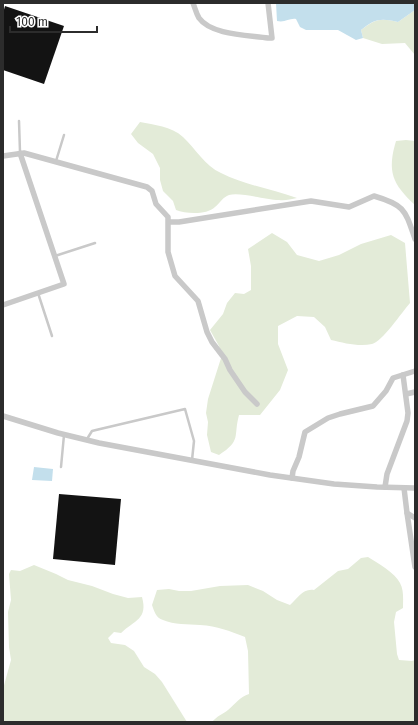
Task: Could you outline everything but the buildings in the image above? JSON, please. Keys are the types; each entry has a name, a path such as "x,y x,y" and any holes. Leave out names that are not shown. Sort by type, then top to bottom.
{"street":[{"path":"193,3 199,18 209,27 227,32 272,38 268,3"},
{"path":"3,156 24,152 147,187 152,191 156,204 167,214 169,222 168,252 175,276 198,301 207,332 212,342 245,392 257,404"},
{"path":"3,305 64,284 20,153"},
{"path":"169,222 179,222 311,201 349,207 374,196 399,205 404,212 415,239"},
{"path":"292,478 305,432 328,418 374,406 386,391 393,378 415,372"},
{"path":"385,487 387,474 407,421 408,413 403,375"},
{"path":"406,394 415,392"},
{"path":"3,416 87,440 292,478 334,484 415,488"},
{"path":"404,488 415,567"},
{"path":"407,513 415,518"}],"lane":[{"path":"19,121 20,153"},
{"path":"56,162 64,135"},
{"path":"54,256 95,243"},
{"path":"38,293 52,336"},
{"path":"87,440 92,431 185,409 194,441 191,460"},
{"path":"61,467 64,434"}],"green space":[{"path":"415,10 415,55 405,43 382,44 363,38 361,30 378,20 398,22"},
{"path":"140,122 162,126 178,133 210,166 221,173 239,181 297,198 281,200 234,194 227,196 211,210 202,213 191,213 176,210 173,201 163,191 160,180 160,168 153,154 138,143 131,134"},
{"path":"396,141 415,141 415,205 401,190 392,169 393,152"},
{"path":"272,233 287,242 297,255 319,261 339,255 361,244 391,235 405,243 410,303 381,338 372,344 367,345 357,345 331,340 325,327 314,317 297,316 278,326 278,344 288,370 280,390 260,415 239,415 234,442 219,455 211,452 207,435 208,422 206,413 208,399 222,355 210,330 223,314 227,303 235,293 244,294 251,290 251,266 248,249"},
{"path":"368,557 386,568 398,579 402,589 403,608 396,612 394,622 397,654 399,660 415,660 415,722 212,722 249,694 248,651 245,637 212,626 176,624 159,618 152,605 157,590 169,589 191,591 220,586 248,585 290,605 303,592 314,590 338,571 348,569 361,558"},
{"path":"34,565 68,580 92,586 113,594 128,598 142,597 142,615 121,633 114,632 108,638 111,643 125,645 134,651 144,667 155,674 162,682 187,722 3,722 3,689 11,660 8,612 11,600 9,574 11,570 20,571"}],"water":[{"path":"276,3 415,3 415,10 398,22 378,20 370,24 361,30 363,38 356,40 338,30 306,30 300,27 296,19 277,21"},
{"path":"34,467 53,469 52,481 32,480"}]}
